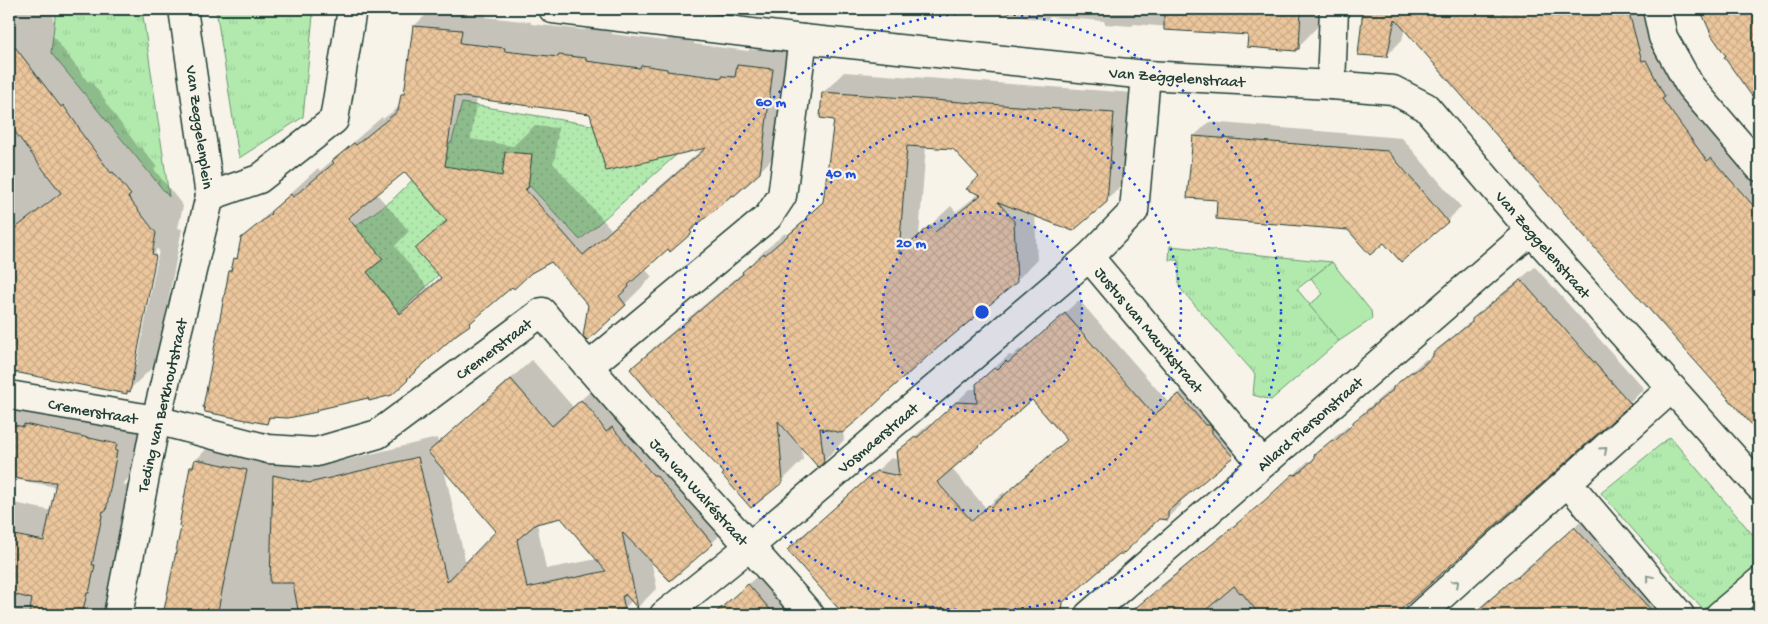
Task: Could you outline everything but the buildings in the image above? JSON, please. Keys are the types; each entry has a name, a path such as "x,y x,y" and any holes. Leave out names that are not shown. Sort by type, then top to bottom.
{"street":[{"name":"Van Zeggelenplein","path":"183,9 210,196 259,179 334,120 352,9"},
{"name":"Van Zeggelenstraat","path":"554,9 802,40 1146,75 1393,90 1426,107 1531,231 1759,486"},
{"path":"1331,85 1334,9"},
{"path":"1657,9 1663,38 1690,86 1759,167"},
{"path":"588,367 768,217 782,196 802,40"},
{"name":"Justus van Maurikstraat","path":"1146,75 1134,211 1089,256 1262,463"},
{"name":"Teding van Berkhoutstraat","path":"118,615 156,420 210,196"},
{"name":"Allard Piersonstraat","path":"1089,615 1531,231"},
{"name":"Vosmaerstraat","path":"664,615 750,546 1089,256"},
{"name":"Cremerstraat","path":"9,395 156,420 268,449 316,452 378,434 542,312 588,367"},
{"name":"Jan van Walréstraat","path":"588,367 810,615"},
{"path":"1420,615 1672,388"},
{"path":"1568,483 1680,615"},
{"path":"1720,615 1759,582"}],"green space":[{"path":"56,9 142,9 169,197 51,53"},
{"path":"216,9 263,9 313,15 303,117 239,158"},
{"path":"462,103 691,142 580,240 530,186 367,344 299,265 391,201 452,141"},
{"path":"1170,246 1332,262 1297,289 1339,341 1271,400 1253,395 1255,374 1179,287 1179,260 1169,260"},
{"path":"1332,262 1371,311 1372,319 1339,341 1309,305 1323,294 1311,278"},
{"path":"1670,437 1759,542 1759,564 1703,610 1601,493"}]}
